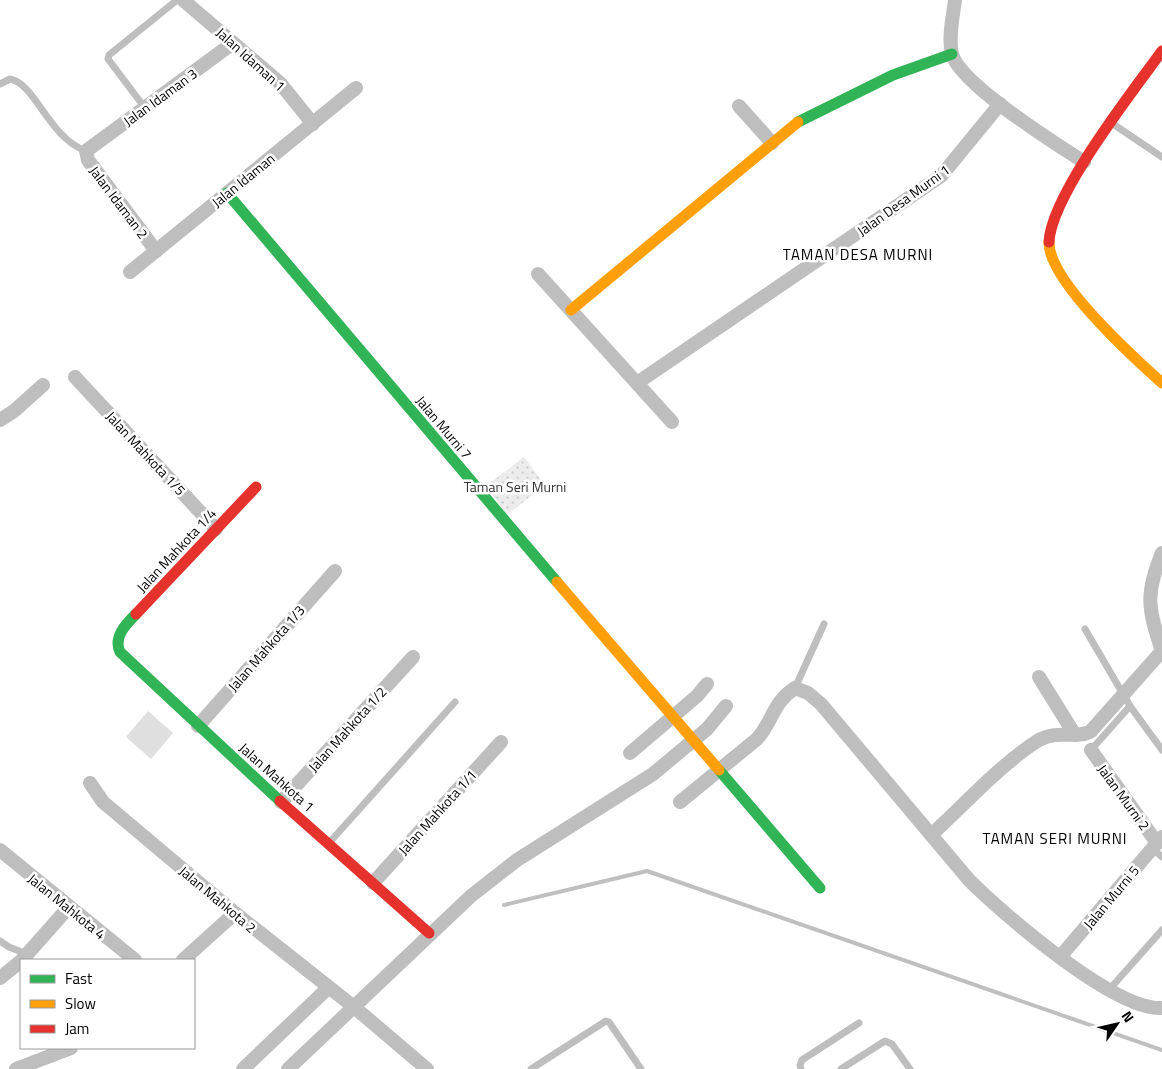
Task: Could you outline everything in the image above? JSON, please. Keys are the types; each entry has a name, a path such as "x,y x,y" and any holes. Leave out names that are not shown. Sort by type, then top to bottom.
{"street":[{"name":"Jalan Idaman 1","path":"183,0 280,83 313,124"},
{"path":"955,0 952,54 964,72 1000,104 1084,162"},
{"name":"Jalan Idaman 3","path":"86,151 233,43"},
{"path":"1162,50 1084,162 1054,220 1048,239 1049,252 1056,267 1072,288 1137,361 1162,383"},
{"path":"571,310 802,119 829,104 893,75 952,54"},
{"name":"Jalan Idaman","path":"130,272 356,88"},
{"name":"Jalan Desa Murni 1","path":"637,383 940,176 1000,104"},
{"path":"739,106 772,143"},
{"name":"Jalan Idaman 2","path":"86,151 88,160 156,251"},
{"name":"Jalan Murni 7","path":"227,193 470,481 820,888"},
{"path":"538,274 672,422"},
{"name":"Jalan Mahkota 1/5","path":"76,378 216,529"},
{"path":"0,420 14,411 43,385"},
{"name":"Jalan Mahkota 1/4","path":"118,635 256,487"},
{"path":"931,835 1011,762 1038,741 1058,733 1086,734 1127,700 1162,651 1152,615 1149,592 1152,578 1162,553"},
{"name":"Jalan Mahkota 1/3","path":"198,726 335,571"},
{"name":"Jalan Mahkota 1","path":"118,635 116,644 122,655 281,802 429,933"},
{"name":"Jalan Mahkota 1/2","path":"281,802 413,656"},
{"path":"1038,677 1075,735"},
{"path":"630,753 673,717 707,684"},
{"path":"680,802 764,731 771,712 795,688 808,693 821,704 931,835 990,901 1060,957 1108,991 1154,1009 1162,1008"},
{"path":"288,1069 429,933 471,896 517,860 653,774 694,741 726,706"},
{"name":"Jalan Mahkota 1/1","path":"373,883 501,742"},
{"name":"Jalan Murni 2","path":"1091,750 1158,846"},
{"name":"Jalan Mahkota 2","path":"90,783 103,802 235,913 354,1007 427,1069"},
{"name":"Jalan Murni 5","path":"1060,957 1158,846"},
{"name":"Jalan Mahkota 4","path":"0,850 68,908 134,959"},
{"path":"23,958 68,908"},
{"path":"184,959 235,913"},
{"path":"0,978 20,961"},
{"path":"243,1069 328,988"},
{"path":"16,1069 68,1049"}],"lane":[{"path":"145,108 113,68 108,59 109,55 177,0"},
{"path":"0,84 10,79 23,84 58,132 71,145 86,151"},
{"path":"1112,123 1162,157"},
{"path":"795,688 824,624"},
{"path":"1085,629 1127,700 1162,750"},
{"path":"1091,750 1127,700"},
{"path":"329,844 455,702"},
{"path":"1108,991 1162,930"},
{"path":"0,941 23,958"},
{"path":"531,1069 606,1021 610,1022 641,1069"},
{"path":"801,1069 802,1060 859,1023"},
{"path":"841,1069 885,1041 892,1044 910,1069"}],"green space":[{"name":"Taman Seri Murni","path":"524,457 545,485 507,515 486,486"}],"building":[{"path":"148,711 173,733 151,759 126,737"}],"waterway":[{"path":"504,905 647,871 1162,1050"}],"traffic: fast":[{"path":"798,122 893,75 952,54"},
{"path":"227,193 557,582"},
{"path":"136,614 119,636 118,646 120,652 280,801"},
{"path":"719,770 820,888"}],"traffic: slow":[{"path":"571,310 798,122"},
{"path":"1049,242 1052,258 1062,276 1077,296 1113,337 1162,383"},
{"path":"557,582 719,770"}],"traffic: jam":[{"path":"1049,242 1053,222 1063,198 1078,171 1095,144 1162,51"},
{"path":"136,614 256,487"},
{"path":"280,801 429,933"}],"district":[{"name":"TAMAN DESA MURNI","path":"858,254"},
{"name":"TAMAN SERI MURNI","path":"1055,838"}]}
